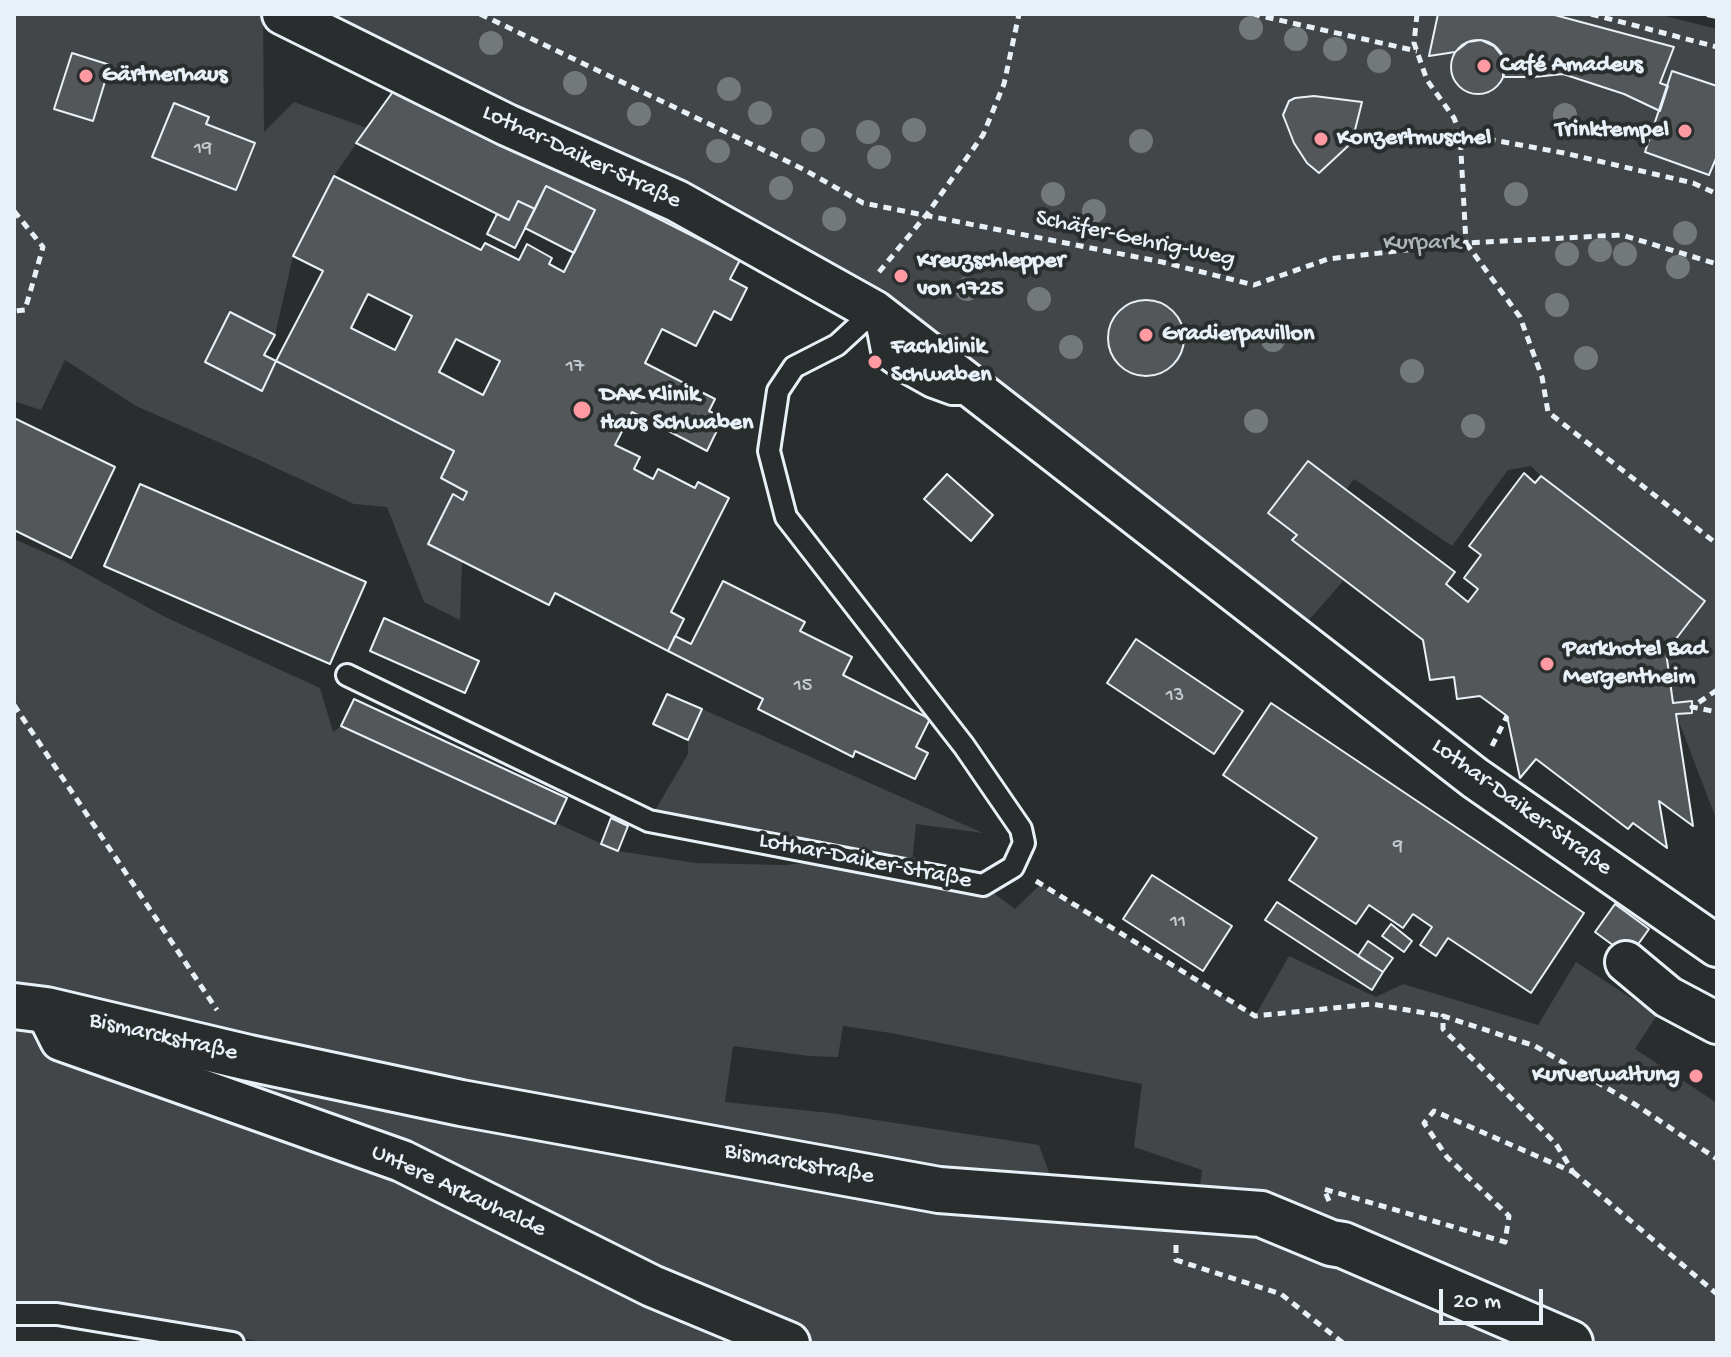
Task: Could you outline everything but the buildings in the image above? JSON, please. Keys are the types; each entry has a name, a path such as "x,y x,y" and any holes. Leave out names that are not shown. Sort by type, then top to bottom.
{"street":[{"name":"Lothar-Daiker-Straße","path":"283,14 507,125 677,201 874,311 1475,778 1717,946"},
{"path":"1626,962 1668,997 1717,1023"},
{"name":"Bismarckstraße","path":"30,1008 461,1103 939,1190 1261,1214 1343,1245 1570,1343"},
{"name":"Untere Arkauhalde","path":"30,1008 61,1040 402,1161 652,1286 789,1343"}],"lane":[{"path":"874,311 837,345 794,367 778,391 769,451 786,517 964,746 1021,829 1024,843 1013,867"},
{"name":"Lothar-Daiker-Straße","path":"347,675 649,821 983,885 1013,867"},
{"path":"14,1314 57,1314 233,1343"}],"path":[{"name":"Schäfer-Gehrig-Weg","path":"480,14 803,169 863,203 1162,262 1254,285 1328,259 1466,243 1622,235 1717,264"},
{"path":"874,311 873,279 927,214 983,135 1004,84 1019,14"},
{"path":"1252,14 1417,51"},
{"path":"1417,14 1414,43 1427,80 1454,118 1460,134 1466,243 1520,317 1542,377 1548,412 1717,544"},
{"path":"1591,14 1717,47"},
{"path":"1460,134 1564,153 1693,183 1717,194"},
{"path":"14,211 43,247 25,310 14,311"},
{"path":"1717,690 1692,707 1717,712"},
{"path":"14,705 249,1058"},
{"path":"1013,867 1255,1016 1372,1004 1443,1016 1535,1046 1636,1105 1717,1159"},
{"path":"1443,1016 1443,1029 1556,1144 1573,1172"},
{"path":"1343,1245 1324,1189 1505,1242 1509,1216 1447,1157 1424,1123 1434,1111 1573,1172 1717,1294"},
{"path":"1176,1240 1176,1260 1281,1294 1343,1343"}],"green space":[{"path":"14,14 263,14 264,132 294,102 367,128 334,176 293,256 275,335 230,313 205,362 261,390 276,361 454,451 441,478 467,492 463,500 453,495 428,543 462,561 460,620 424,602 387,507 354,504 136,406 65,360 41,410 14,401","holes":["72,53 110,65 93,121 54,109","174,104 208,117 206,124 254,143 236,190 153,157"]},
{"name":"Kurpark","path":"283,14 1657,14 1717,29 1717,821 1676,714 1692,713 1692,702 1673,703 1666,652 1705,601 1531,466 1508,470 1452,546 1354,479 1346,490 1308,461 1268,513 1297,535 1293,541 1344,580 1294,637 874,311"},
{"path":"14,539 64,561 165,617 320,688 333,732 341,726 618,851 696,863 784,865 848,860 649,821 688,754 688,740 702,709 983,833 916,824 911,872 983,885 1015,909 1041,884 1255,1016 1289,956 1376,997 1403,984 1538,1025 1576,962 1657,1015 1635,1049 1717,1103 1717,1343 267,1343 94,1308 57,1314 14,1314","holes":["843,1026 1142,1084 1134,1147 1202,1170 1197,1209 1059,1200 1039,1145 830,1113 725,1102 733,1046 838,1057"]}],"railway":[{"path":"1707,14 1717,16"}],"place":[{"name":"Café Amadeus","path":"1484,66"},
{"name":"Gärtnerhaus","path":"86,76"},
{"name":"Trinktempel","path":"1685,131"},
{"name":"Konzertmuschel","path":"1321,139"},
{"name":"Kreuzschlepper von 1725","path":"901,276"},
{"name":"Gradierpavillon","path":"1146,335"},
{"name":"Fachklinik Schwaben","path":"875,362"},
{"name":"DAK Klinik Haus Schwaben","path":"582,410"},
{"name":"Parkhotel Bad Mergentheim","path":"1547,664"},
{"name":"Kurverwaltung","path":"1696,1076"}]}
